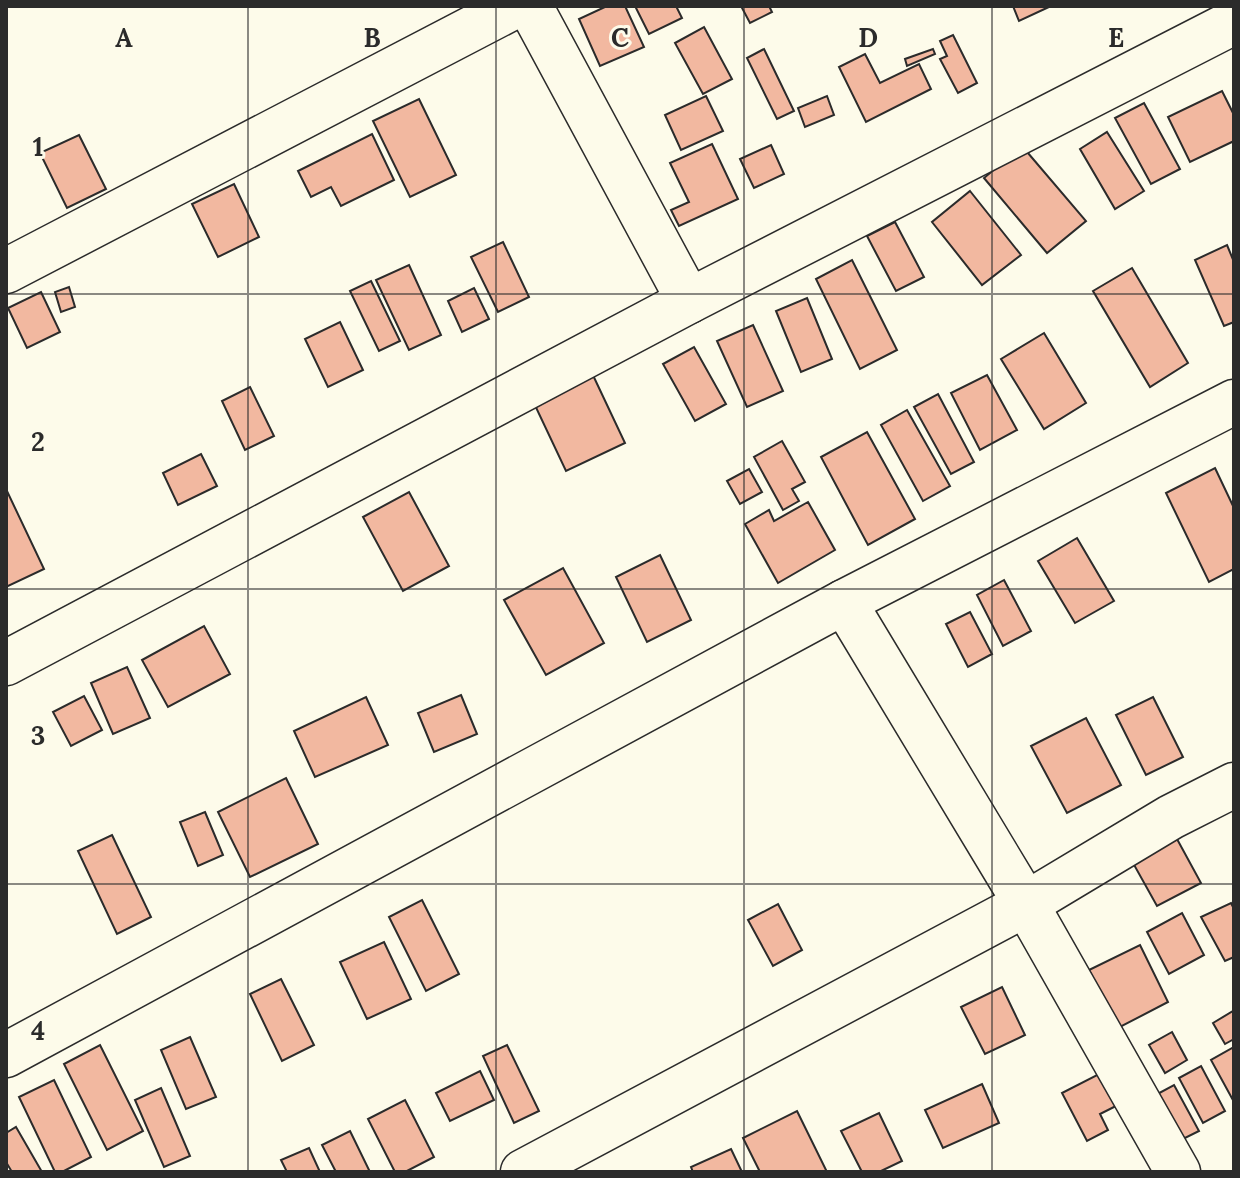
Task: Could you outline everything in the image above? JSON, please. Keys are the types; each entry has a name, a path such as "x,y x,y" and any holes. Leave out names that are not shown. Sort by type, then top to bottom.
{"street":[{"path":"6,271 515,6"},
{"path":"530,6 689,301"},
{"path":"6,663 689,301 1234,22"},
{"path":"6,1055 844,602 1234,402"},
{"path":"844,602 1026,904 1178,1172"},
{"path":"523,1172 1026,904 1171,817 1234,785"}],"building":[{"path":"607,6 625,6 644,47 600,66 579,19"},
{"path":"635,6 676,6 682,18 649,34"},
{"path":"741,6 769,6 772,12 750,23"},
{"path":"1013,6 1051,6 1019,21"},
{"path":"704,27 732,79 703,94 675,43"},
{"path":"953,35 977,83 958,93 940,59 947,56 940,41"},
{"path":"764,49 794,111 777,119 747,58"},
{"path":"933,49 935,54 907,66 905,59"},
{"path":"865,54 880,83 919,64 931,89 866,122 839,67"},
{"path":"1222,91 1234,115 1234,141 1190,162 1168,117"},
{"path":"706,96 723,131 681,150 665,115"},
{"path":"827,96 834,115 805,127 798,108"},
{"path":"419,99 456,175 410,197 373,121"},
{"path":"1144,103 1180,169 1151,184 1115,118"},
{"path":"1107,132 1144,191 1115,209 1080,149"},
{"path":"372,134 394,180 341,206 331,187 311,197 298,171"},
{"path":"79,135 106,189 67,208 40,153"},
{"path":"712,144 738,199 679,226 671,210 689,202 670,163"},
{"path":"771,145 784,174 754,188 740,159"},
{"path":"1022,146 1086,221 1047,253 984,178"},
{"path":"234,184 259,237 218,257 192,204"},
{"path":"970,191 1021,255 982,285 932,222"},
{"path":"895,222 924,277 896,291 867,236"},
{"path":"503,242 529,297 498,312 471,257"},
{"path":"1227,245 1234,262 1234,322 1224,326 1195,260"},
{"path":"852,260 897,350 860,369 816,279"},
{"path":"409,265 441,335 409,350 376,280"},
{"path":"1132,268 1188,363 1150,387 1093,291"},
{"path":"371,281 400,341 379,351 350,291"},
{"path":"69,287 75,307 61,312 55,292"},
{"path":"474,288 489,319 462,332 448,301"},
{"path":"41,292 60,332 27,348 8,308"},
{"path":"807,298 832,359 801,372 776,311"},
{"path":"340,322 363,370 328,387 305,339"},
{"path":"753,325 783,391 747,407 717,341"},
{"path":"1044,333 1086,403 1044,429 1001,359"},
{"path":"694,347 726,404 695,421 663,364"},
{"path":"591,371 625,443 566,471 532,399"},
{"path":"987,375 1017,430 980,450 951,393"},
{"path":"250,387 274,436 245,450 222,401"},
{"path":"938,394 974,462 951,474 914,407"},
{"path":"907,410 950,486 923,501 881,425"},
{"path":"867,432 915,519 868,545 821,457"},
{"path":"782,441 805,482 792,489 799,501 783,510 754,457"},
{"path":"201,454 217,486 178,505 163,473"},
{"path":"1215,468 1234,508 1234,569 1209,582 1166,493"},
{"path":"749,469 762,492 740,504 727,481"},
{"path":"6,489 44,569 6,587"},
{"path":"409,492 449,566 403,591 363,517"},
{"path":"808,502 835,550 778,583 745,524 769,510 774,521"},
{"path":"1077,538 1114,601 1075,623 1038,561"},
{"path":"660,555 691,620 647,642 616,577"},
{"path":"563,568 604,643 546,675 504,600"},
{"path":"1004,580 1031,631 1003,646 977,595"},
{"path":"970,612 992,654 968,667 946,624"},
{"path":"204,626 230,674 168,707 142,660"},
{"path":"127,667 150,718 113,734 91,683"},
{"path":"461,695 477,734 434,752 418,713"},
{"path":"84,696 102,730 71,746 53,712"},
{"path":"366,697 388,745 315,777 294,731"},
{"path":"1153,697 1183,757 1146,775 1116,715"},
{"path":"1086,718 1121,785 1067,813 1031,746"},
{"path":"286,778 318,844 250,877 218,812"},
{"path":"205,812 223,855 198,866 180,822"},
{"path":"112,835 151,917 117,934 78,851"},
{"path":"1177,839 1201,883 1157,906 1133,863"},
{"path":"422,900 459,974 426,991 389,917"},
{"path":"1231,903 1234,909 1234,957 1225,961 1201,917"},
{"path":"778,904 802,950 773,966 748,920"},
{"path":"1182,913 1204,955 1169,974 1147,932"},
{"path":"384,942 411,999 367,1019 340,962"},
{"path":"1140,945 1168,1002 1118,1028 1089,970"},
{"path":"281,979 314,1045 282,1061 250,994"},
{"path":"1002,987 1025,1035 985,1054 961,1007"},
{"path":"1233,1011 1234,1039 1225,1044 1213,1023"},
{"path":"1172,1032 1187,1060 1165,1073 1149,1045"},
{"path":"190,1037 216,1097 186,1109 161,1050"},
{"path":"100,1045 143,1131 107,1150 64,1064"},
{"path":"507,1045 539,1111 514,1123 483,1056"},
{"path":"1234,1047 1234,1102 1211,1060"},
{"path":"1201,1066 1225,1111 1203,1123 1179,1078"},
{"path":"480,1071 494,1100 450,1121 436,1093"},
{"path":"1099,1074 1116,1106 1100,1114 1108,1130 1087,1141 1062,1093"},
{"path":"54,1080 91,1157 62,1172 55,1172 19,1097"},
{"path":"982,1084 999,1123 943,1148 925,1110"},
{"path":"1174,1085 1199,1131 1175,1143 1150,1098"},
{"path":"161,1088 190,1156 164,1167 135,1100"},
{"path":"405,1100 434,1157 405,1172 395,1172 368,1119"},
{"path":"797,1111 827,1172 760,1172 743,1138"},
{"path":"879,1113 902,1161 879,1172 862,1172 841,1131"},
{"path":"16,1127 42,1172 12,1172 6,1162 6,1133"},
{"path":"350,1131 370,1172 336,1172 322,1145"},
{"path":"309,1148 320,1172 287,1172 281,1160"},
{"path":"731,1149 742,1172 693,1172 691,1167"}]}
